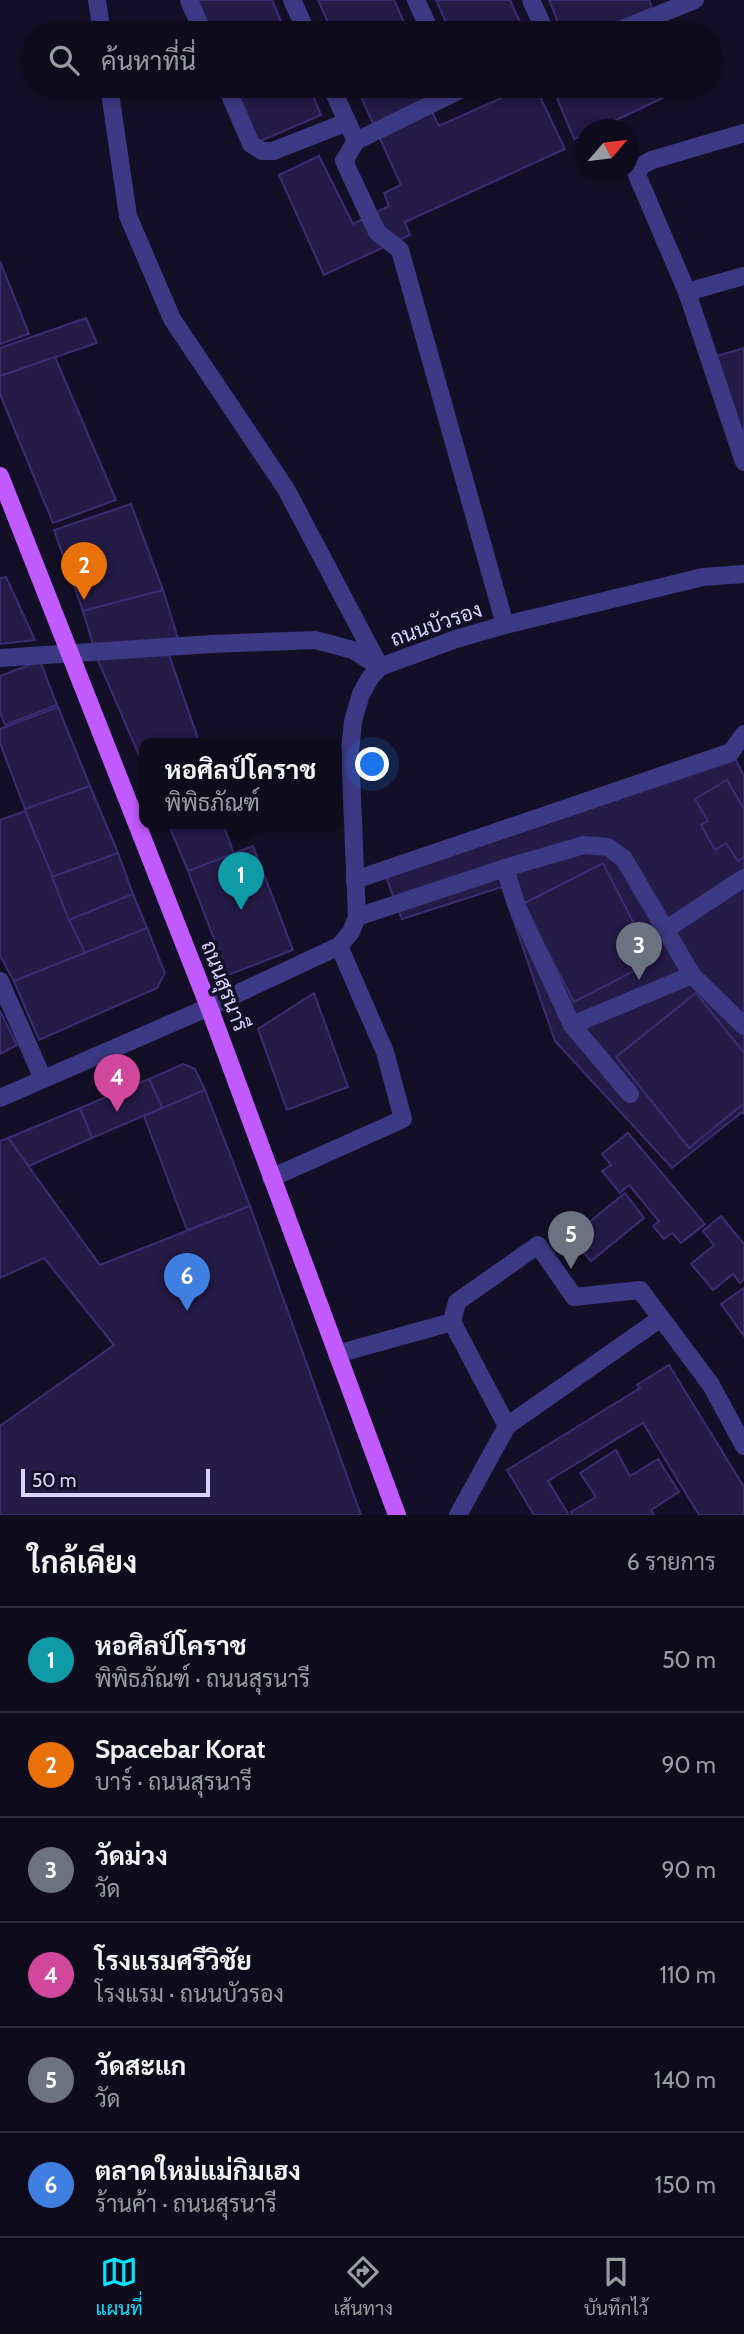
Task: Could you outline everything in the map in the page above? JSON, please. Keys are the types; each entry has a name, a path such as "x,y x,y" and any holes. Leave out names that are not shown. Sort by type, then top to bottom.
{"main road":[{"name":"ถนนสุรนารี","path":"0,476 139,829"},
{"name":"ถนนสุรนารี","path":"139,829 209,1007 397,1515"}],"street":[{"path":"97,0 100,21"},
{"path":"189,0 198,21"},
{"path":"292,0 302,21"},
{"path":"416,0 426,21"},
{"path":"531,0 539,21"},
{"path":"643,21 695,0"},
{"path":"111,98 128,216 172,319 286,489 380,667"},
{"path":"231,98 251,144 262,152 273,151 347,122"},
{"path":"336,98 356,141"},
{"path":"444,98 356,141 344,160 377,232 400,250 505,625"},
{"path":"744,133 652,160 641,166 637,175 687,292 744,462"},
{"path":"687,292 744,276"},
{"name":"ถนนบัวรอง","path":"357,916 350,751 353,722 361,694 380,667 505,625 703,577 744,574"},
{"path":"0,658 315,640 353,650 380,667"},
{"path":"355,880 731,752 744,734"},
{"path":"0,1098 209,1007 339,946 351,932 357,916 584,845 608,847 625,859 692,975 744,1026"},
{"path":"505,868 516,904 572,1025 630,1094"},
{"path":"665,930 744,878"},
{"path":"271,1178 403,1119 386,1052 339,946"},
{"path":"572,1025 692,975"},
{"path":"0,981 43,1079"},
{"path":"507,1426 452,1322 457,1302 538,1245 574,1297 640,1290 711,1385 744,1446"},
{"path":"458,1515 507,1426 661,1318"},
{"path":"337,1354 452,1322"}],"building":[{"path":"194,0 272,0 281,21 204,21"},
{"path":"318,0 394,0 404,21 328,21"},
{"path":"436,0 510,0 520,21 446,21"},
{"path":"549,0 649,0 652,8 621,21 557,21"},
{"path":"236,98 314,98 321,115 256,143"},
{"path":"361,98 425,98 439,126 501,98 541,98 565,149 405,222 410,235 324,275 279,175 319,156 353,224 389,206 384,193 401,185"},
{"path":"557,98 663,98 618,119 576,119 574,139"},
{"path":"0,261 29,334 0,344"},
{"path":"86,318 97,343 0,376 0,348"},
{"path":"744,348 744,439 717,356"},
{"path":"55,357 116,500 53,523 0,394 0,376"},
{"path":"131,504 163,590 83,611 54,530"},
{"path":"6,577 35,640 0,644 0,578"},
{"path":"163,590 179,642 94,648 83,611"},
{"path":"168,652 198,738 139,738 139,755 97,658"},
{"path":"40,661 57,705 5,725 0,712 0,676"},
{"path":"58,707 90,786 25,809 0,743 0,729"},
{"path":"736,760 744,776 744,1114 742,1112 672,1168 555,1041 502,887 402,919 386,877"},
{"path":"727,780 744,809 744,857 738,861 726,843 715,850 701,825 708,821 695,799"},
{"path":"90,786 118,853 52,877 25,809"},
{"path":"25,811 85,953 14,981 0,956 0,820"},
{"path":"170,829 225,829 234,854 188,871"},
{"path":"253,846 293,950 228,975 188,871"},
{"path":"118,853 133,894 69,920 52,877"},
{"path":"603,863 653,961 574,1002 523,904"},
{"path":"133,894 147,928 85,953 69,920"},
{"path":"147,928 165,973 157,988 39,1040 14,981"},
{"path":"314,993 348,1087 287,1110 258,1029"},
{"path":"696,993 744,1053 744,1103 689,1148 616,1057"},
{"path":"0,1011 17,1045 0,1054"},
{"path":"183,1064 195,1069 205,1090 162,1108 149,1079"},
{"path":"149,1079 162,1108 92,1138 80,1108"},
{"path":"205,1090 250,1206 187,1230 144,1116"},
{"path":"80,1108 92,1138 29,1166 8,1138"},
{"path":"628,1133 705,1224 681,1243 672,1233 664,1239 653,1226 659,1221 629,1185 620,1193 602,1171 611,1165 602,1154"},
{"path":"8,1138 100,1265 250,1206 361,1515 0,1515 0,1426 114,1345 44,1258 0,1278 0,1141"},
{"path":"625,1193 644,1218 591,1261 571,1237"},
{"path":"721,1216 744,1244 744,1279 740,1283 733,1274 713,1290 691,1264 714,1245 703,1231"},
{"path":"744,1288 744,1336 721,1304"},
{"path":"669,1365 744,1487 744,1515 699,1515 643,1423 548,1481 569,1515 534,1515 507,1470 640,1388 637,1385"},
{"path":"616,1450 630,1476 658,1459 679,1492 651,1510 654,1515 572,1515 571,1512 596,1497 580,1473"}],"place":[{"name":"Spacebar Korat","path":"84,600"},
{"name":"หอศิลป์โคราช","path":"241,910"},
{"name":"วัดม่วง","path":"639,980"},
{"name":"โรงแรมศรีวิชัย","path":"117,1112"},
{"name":"วัดสะแก","path":"571,1269"},
{"name":"ตลาดใหม่แม่กิมเฮง","path":"187,1311"}]}
